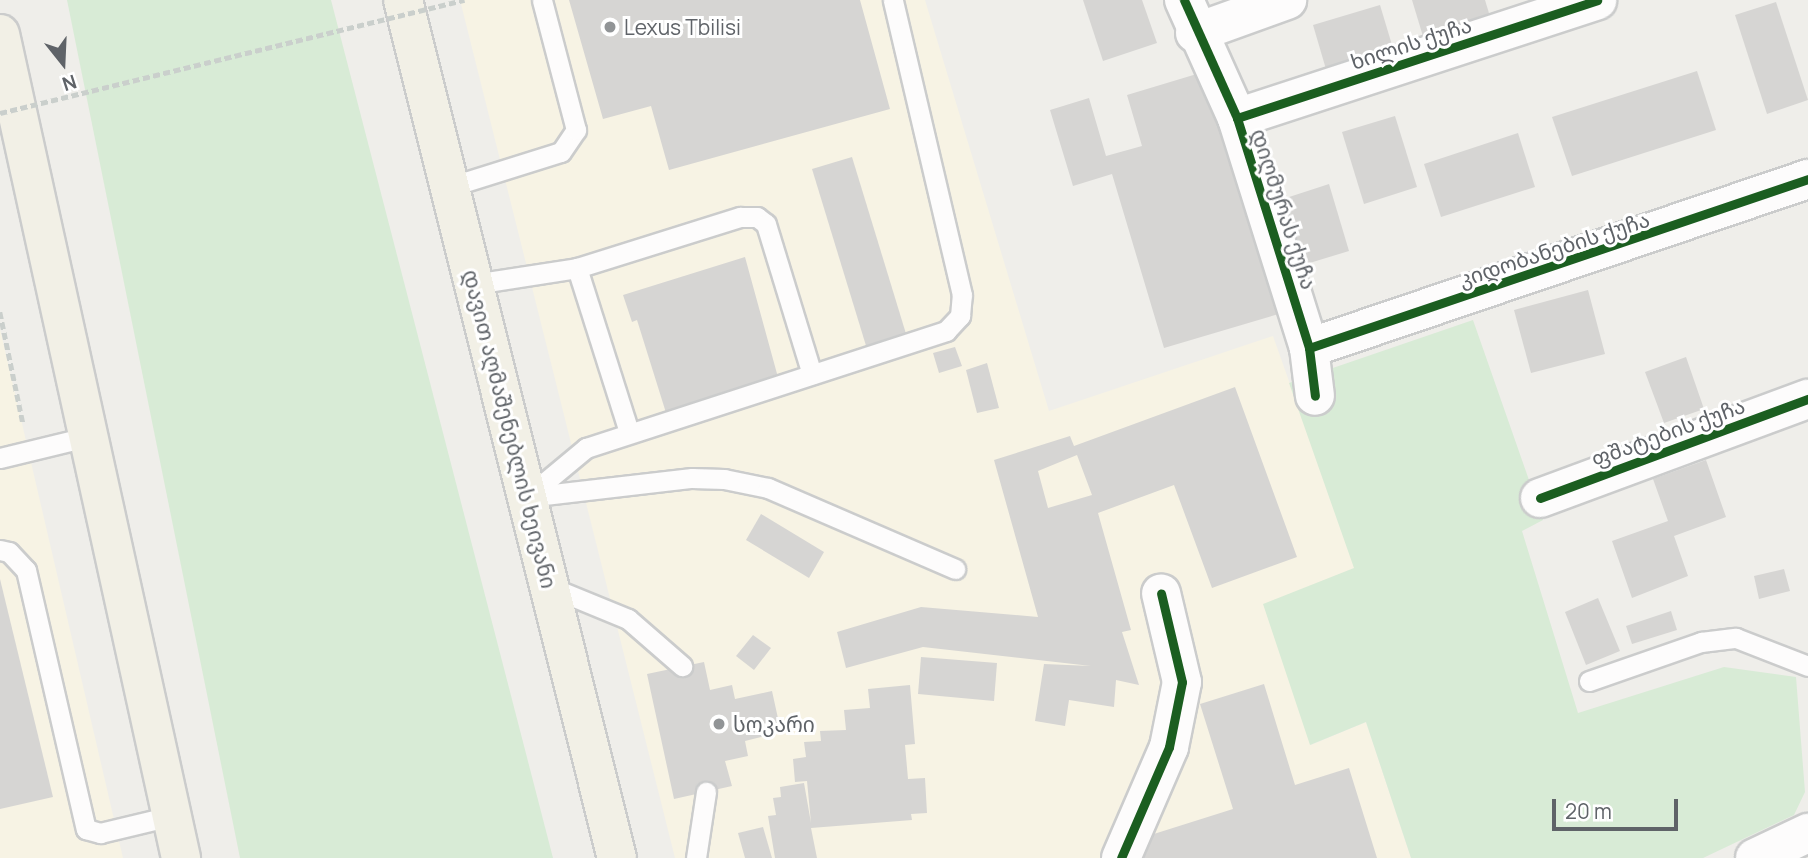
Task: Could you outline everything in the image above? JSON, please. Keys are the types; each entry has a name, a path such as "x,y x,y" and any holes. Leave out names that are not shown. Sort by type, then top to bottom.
{"highway":[{"name":"დავით აღმაშენებლის ხეივანი","path":"402,0 617,858"},
{"path":"0,34 3,96 86,437 181,858"}],"street":[{"path":"1189,16 1287,0"},
{"name":"ხილის ქუჩა","path":"1237,118 1597,0"},
{"name":"დიღმურას ქუჩა","path":"1189,16 1237,118 1309,348 1315,396"},
{"name":"კიდობანების ქუჩა","path":"1309,348 1808,179"},
{"name":"ფშატების ქუჩა","path":"1540,498 1808,399"},
{"path":"1121,858 1169,747 1182,682 1161,593"},
{"path":"1755,858 1808,833"}],"lane":[{"path":"449,187 561,152 576,131 542,0"},
{"path":"527,498 586,448 946,331 960,316 962,295 893,0"},
{"path":"474,284 577,268 740,217 757,217 766,224 812,374"},
{"path":"577,268 629,432"},
{"path":"0,458 86,437"},
{"path":"527,498 691,478 724,479 768,488 955,569"},
{"path":"0,550 9,552 26,570 86,829 100,833 171,816"},
{"path":"550,587 628,619 682,666"},
{"path":"1590,681 1702,642 1737,638 1808,666"},
{"path":"696,858 706,792"}],"path":[{"path":"3,96 464,0"},
{"path":"0,312 28,451"}],"shaded area":[{"path":"460,0 925,0 1049,411 1273,336 1355,568 1264,605 1311,745 1366,722 1411,858 675,858"},
{"path":"0,329 123,858 0,858"}],"green space":[{"path":"67,0 331,0 553,858 240,858"},
{"path":"1473,320 1543,520 1522,531 1578,713 1724,667 1796,677 1805,792 1794,815 1703,858 1411,858 1366,722 1310,745 1263,604 1354,568 1289,383"}],"building":[{"path":"569,0 860,0 890,109 669,170 651,106 603,119"},
{"path":"1083,0 1142,0 1157,43 1103,61"},
{"path":"1412,0 1485,0 1492,23 1425,43"},
{"path":"1776,2 1808,100 1767,114 1735,15"},
{"path":"1380,5 1395,55 1328,76 1313,25"},
{"path":"1210,70 1282,313 1164,348 1112,174 1073,186 1050,110 1089,98 1106,156 1142,146 1127,95"},
{"path":"1697,71 1716,130 1572,176 1552,117"},
{"path":"1395,116 1417,187 1364,204 1342,132"},
{"path":"1518,133 1535,187 1441,217 1424,164"},
{"path":"852,157 907,337 867,349 812,169"},
{"path":"1329,184 1349,251 1303,265 1283,199"},
{"path":"745,257 779,381 667,416 637,320 632,322 623,295"},
{"path":"1588,290 1605,354 1531,373 1514,310"},
{"path":"955,347 962,366 939,373 933,353"},
{"path":"1686,357 1704,409 1664,423 1645,372"},
{"path":"987,363 999,408 977,413 966,370"},
{"path":"1235,387 1297,557 1212,588 1174,485 1098,513 1131,630 1122,632 1139,685 1116,680 1114,707 1069,700 1065,726 1035,721 1044,664 1091,666 923,647 846,668 837,632 921,607 1038,617 994,460 1070,436 1074,446","holes":["1077,455 1092,495 1048,508 1038,471"]},
{"path":"1706,460 1726,517 1674,536 1688,576 1632,598 1612,541 1668,521 1653,479"},
{"path":"761,514 824,552 809,578 746,540"},
{"path":"1784,569 1790,591 1759,599 1754,576"},
{"path":"0,579 53,797 0,809"},
{"path":"1598,598 1620,651 1586,665 1565,612"},
{"path":"1671,611 1677,630 1632,644 1626,626"},
{"path":"753,635 771,648 754,670 736,656"},
{"path":"921,657 997,663 994,701 918,694"},
{"path":"704,662 710,690 732,685 735,699 772,691 781,732 745,741 748,756 725,761 732,786 674,799 647,674"},
{"path":"1264,684 1295,785 1349,768 1377,858 1144,858 1138,839 1233,809 1200,704"},
{"path":"910,685 915,744 905,745 908,779 925,778 927,813 911,814 912,820 811,828 817,858 775,858 768,816 776,815 773,798 781,797 780,787 804,783 811,823 807,781 795,782 793,759 806,757 804,742 821,741 820,731 846,730 844,710 870,708 868,689"},
{"path":"763,827 772,858 745,858 738,833"}],"cycle path":[{"path":"1184,0 1237,118 1309,348 1315,396"},
{"path":"1237,118 1597,0"},
{"path":"1309,348 1808,179"},
{"path":"1540,498 1808,399"},
{"path":"1121,858 1169,747 1182,682 1161,593"}],"place":[{"name":"Lexus Tbilisi","path":"610,27"},
{"name":"სოკარი","path":"719,724"}]}
